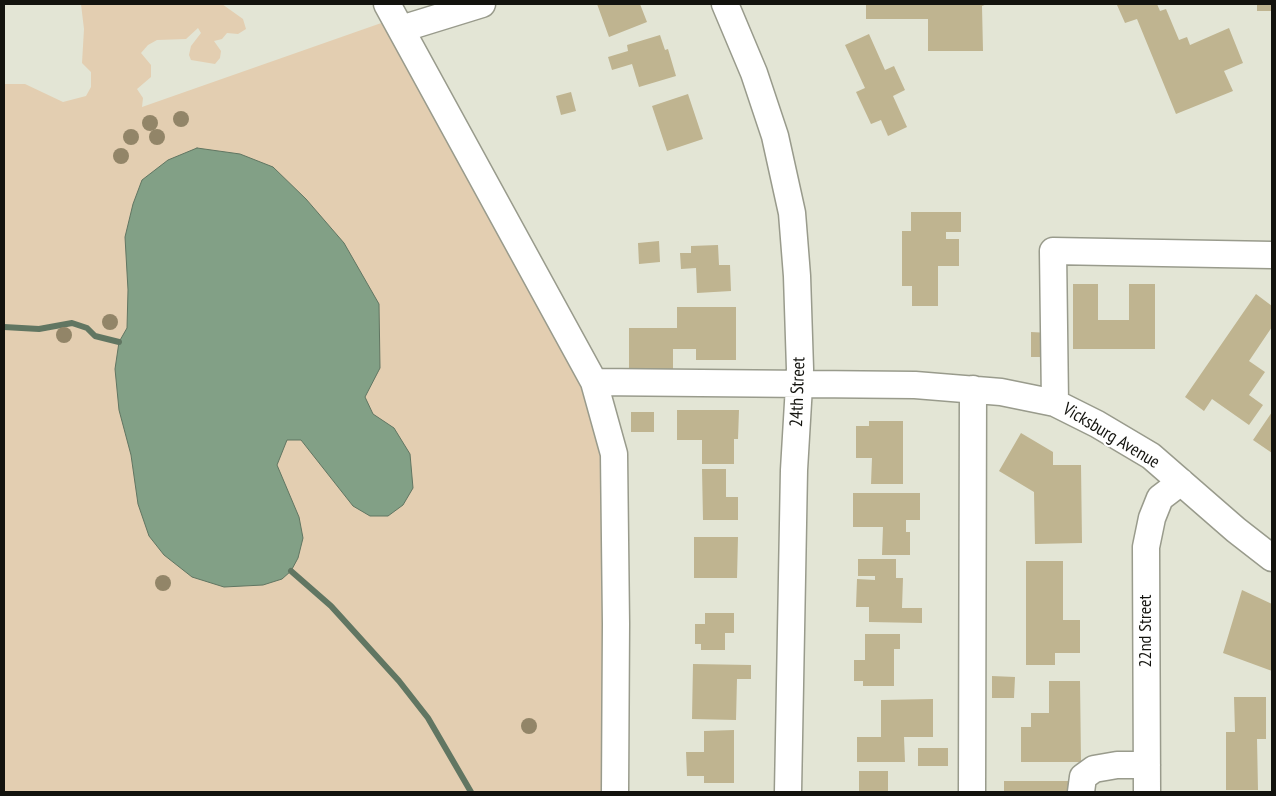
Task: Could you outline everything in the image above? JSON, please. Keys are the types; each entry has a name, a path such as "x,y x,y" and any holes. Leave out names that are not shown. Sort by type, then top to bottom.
{"street":[{"path":"387,4 594,382 614,454 615,792"},
{"path":"401,30 482,4"},
{"name":"24th Street","path":"725,4 754,73 775,136 792,213 797,276 799,383 794,470 788,792"},
{"path":"1055,403 1053,251 1272,255"},
{"name":"Vicksburg Avenue","path":"594,382 915,385 1001,392 1055,403 1097,424 1151,456 1236,530 1272,558"},
{"path":"972,389 972,792"},
{"name":"22nd Street","path":"1147,792 1146,547 1152,518 1160,498 1181,482"},
{"path":"1081,792 1083,777 1094,769 1117,765 1147,765"}],"shaded area":[{"path":"81,4 222,4 243,19 246,29 238,34 227,33 222,39 214,41 221,51 220,58 215,64 191,60 189,55 191,46 201,33 198,28 186,39 157,40 148,45 141,53 151,65 151,77 137,89 143,98 142,107 387,21 595,409 602,436 606,792 4,792 4,84 25,84 63,102 86,96 91,87 91,72 82,63 84,29"},
{"path":"197,148 240,154 273,167 306,199 344,243 379,304 380,368 365,397 373,414 394,428 410,454 413,488 403,505 388,516 370,516 353,506 301,440 287,440 277,465 299,517 303,538 298,558 291,571 282,579 263,585 224,587 192,577 164,555 149,536 138,504 131,455 119,410 115,369 119,342 127,328 128,290 125,237 133,204 142,180 168,160"}],"building":[{"path":"597,4 640,4 647,22 609,37"},
{"path":"866,4 987,4 982,6 983,51 928,51 928,19 866,19"},
{"path":"1157,4 1160,11 1166,9 1179,40 1187,37 1190,45 1229,28 1243,63 1224,71 1233,91 1176,114 1137,19 1125,23 1117,5"},
{"path":"1257,4 1272,4 1272,11 1257,11"},
{"path":"869,34 885,70 894,66 905,90 893,96 907,127 888,136 881,120 871,124 856,92 865,88 845,45"},
{"path":"660,35 665,50 668,49 676,76 639,87 632,64 612,70 608,57 628,51 627,45"},
{"path":"571,92 576,111 561,115 556,96"},
{"path":"688,94 703,139 667,151 652,106"},
{"path":"911,212 961,212 961,232 946,232 946,239 959,239 959,266 938,266 938,306 912,306 912,286 902,286 902,231 911,231"},
{"path":"659,241 660,262 639,264 638,243"},
{"path":"718,245 719,265 730,265 731,291 697,293 696,268 681,269 680,253 691,253 691,246"},
{"path":"1073,284 1098,284 1098,320 1129,320 1129,284 1155,284 1155,349 1073,349"},
{"path":"1256,294 1272,306 1272,327 1249,361 1265,372 1249,395 1263,405 1249,425 1212,399 1204,411 1185,397"},
{"path":"677,307 736,307 736,360 696,360 696,349 673,349 673,377 629,376 629,328 677,328"},
{"path":"1031,332 1050,333 1050,357 1031,357"},
{"path":"677,410 739,410 738,439 734,439 734,464 702,464 702,440 677,440"},
{"path":"631,412 654,412 654,432 631,432"},
{"path":"1272,412 1272,453 1253,440"},
{"path":"869,421 903,421 903,484 871,484 872,458 856,458 856,426 869,426"},
{"path":"1021,433 1053,452 1053,465 1081,465 1082,543 1035,544 1034,492 999,471"},
{"path":"702,469 726,469 726,497 738,497 738,520 703,520"},
{"path":"853,493 920,493 920,520 906,520 906,532 910,532 910,555 882,555 883,527 853,527"},
{"path":"694,537 738,537 737,578 694,578"},
{"path":"858,559 896,559 896,578 903,578 902,608 922,608 922,623 869,622 869,607 856,607 857,579 875,580 875,576 858,576"},
{"path":"1026,561 1063,561 1063,620 1080,620 1080,653 1055,653 1055,665 1026,665"},
{"path":"1242,590 1272,604 1272,671 1223,653"},
{"path":"705,613 734,613 734,633 725,633 725,650 701,650 701,644 695,644 695,624 705,624"},
{"path":"865,634 900,634 900,649 894,649 894,686 863,686 863,681 854,681 854,660 865,660"},
{"path":"693,664 751,665 751,679 737,679 736,720 692,719"},
{"path":"992,676 1015,677 1014,698 992,698"},
{"path":"1049,681 1080,681 1081,762 1021,762 1021,727 1031,727 1031,713 1049,713"},
{"path":"1234,697 1266,697 1266,739 1257,739 1258,790 1226,790 1226,732 1235,732"},
{"path":"933,699 933,737 904,737 905,762 857,762 857,737 881,737 881,700"},
{"path":"734,730 734,783 704,783 704,776 687,776 686,752 704,752 704,731"},
{"path":"918,748 948,748 948,766 918,766"},
{"path":"859,771 888,771 888,792 859,792"},
{"path":"1004,781 1074,781 1074,792 1004,792"}],"waterway":[{"path":"4,327 39,329 72,323 87,328 95,336 119,342"},
{"path":"291,571 331,606 399,681 428,718 471,792"}]}
